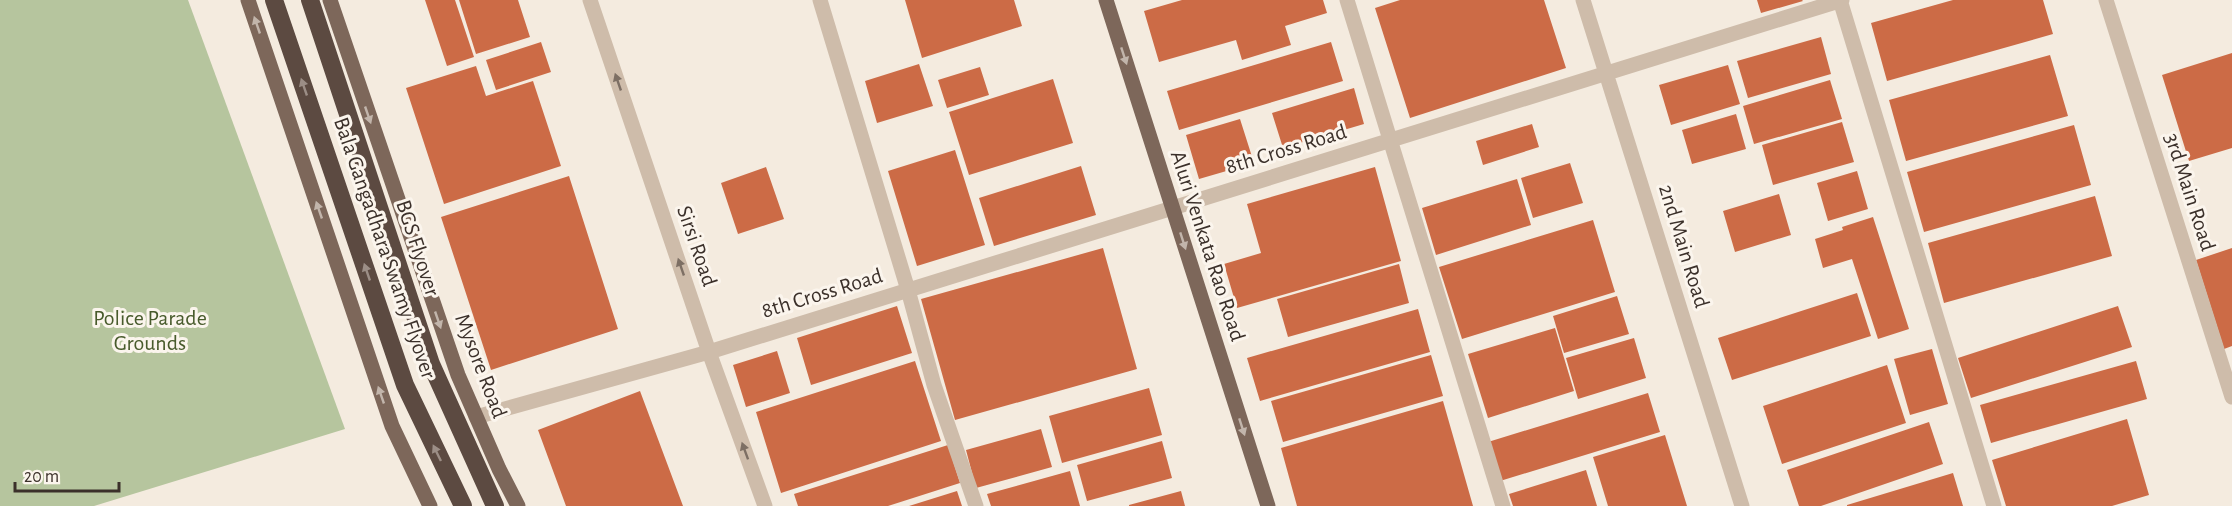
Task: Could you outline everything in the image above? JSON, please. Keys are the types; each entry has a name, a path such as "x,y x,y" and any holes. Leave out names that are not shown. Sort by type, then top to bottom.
{"highway":[{"name":"Bala Gangadhara Swamy Flyover","path":"274,0 405,385 463,506"},
{"name":"BGS Flyover","path":"310,0 431,364 495,506"}],"main road":[{"path":"248,0 392,426 430,506"},
{"name":"Mysore Road","path":"330,0 454,365 518,506"},
{"name":"Aluri Venkata Rao Road","path":"1106,0 1268,506"}],"street":[{"name":"Sirsi Road","path":"590,0 709,352 765,506"},
{"path":"820,0 908,290 934,385 976,506"},
{"path":"1347,0 1503,506"},
{"name":"2nd Main Road","path":"1583,0 1742,506"},
{"name":"8th Cross Road","path":"476,417 709,352 1841,0"},
{"path":"1841,0 1994,506"},
{"name":"3rd Main Road","path":"2106,0 2232,397"}],"green space":[{"name":"Police Parade Grounds","path":"0,0 188,0 345,429 94,506 0,506"}],"building":[{"path":"425,0 455,0 474,57 447,66"},
{"path":"459,0 518,0 530,37 476,54"},
{"path":"905,0 1014,0 1022,26 922,58"},
{"path":"1182,0 1323,0 1327,13 1285,26 1291,45 1242,60 1236,40 1159,62 1144,11"},
{"path":"1400,0 1544,0 1566,68 1410,118 1375,8"},
{"path":"1757,0 1802,0 1803,1 1761,13"},
{"path":"1953,0 2043,0 2053,34 1887,81 1871,23"},
{"path":"1821,37 1831,74 1748,98 1737,61"},
{"path":"541,42 551,72 496,90 486,60"},
{"path":"1331,42 1343,81 1179,130 1167,91"},
{"path":"2232,53 2232,148 2189,161 2162,75"},
{"path":"2050,55 2068,116 1906,161 1889,100"},
{"path":"919,64 933,106 877,123 865,81"},
{"path":"1728,65 1740,104 1671,125 1659,85"},
{"path":"476,66 486,96 533,81 561,166 444,204 406,88"},
{"path":"980,67 989,95 947,108 938,80"},
{"path":"1053,79 1073,143 969,175 949,112"},
{"path":"1830,80 1842,119 1754,144 1743,106"},
{"path":"1354,88 1364,124 1283,148 1272,113"},
{"path":"1736,114 1746,149 1692,164 1682,130"},
{"path":"1240,119 1254,163 1199,179 1186,135"},
{"path":"1842,122 1854,162 1773,185 1762,145"},
{"path":"1532,124 1539,147 1483,165 1476,141"},
{"path":"2074,125 2091,185 1924,232 1907,172"},
{"path":"955,150 985,245 917,266 888,171"},
{"path":"1570,163 1583,203 1533,218 1521,178"},
{"path":"1081,166 1096,215 994,246 979,198"},
{"path":"766,167 784,219 738,234 721,183"},
{"path":"1375,167 1401,261 1237,308 1224,264 1261,253 1247,204"},
{"path":"1857,171 1868,209 1828,221 1817,183"},
{"path":"569,176 618,329 491,370 441,217"},
{"path":"1517,179 1531,225 1436,255 1422,208"},
{"path":"1779,194 1791,235 1735,252 1723,211"},
{"path":"2095,196 2112,256 1944,303 1928,243"},
{"path":"1873,217 1909,329 1878,339 1852,259 1823,268 1815,239"},
{"path":"1593,220 1615,292 1462,339 1439,267"},
{"path":"1103,248 1137,369 955,420 921,299"},
{"path":"2232,248 2232,346 2224,349 2196,260"},
{"path":"1399,264 1409,303 1288,337 1277,299"},
{"path":"1857,293 1871,336 1732,380 1718,338"},
{"path":"1617,296 1629,334 1564,353 1553,316"},
{"path":"897,306 912,353 811,385 797,338"},
{"path":"2118,306 2132,347 1971,398 1958,358"},
{"path":"1418,309 1430,352 1260,401 1247,358"},
{"path":"1555,328 1574,391 1488,418 1468,354"},
{"path":"1634,338 1646,378 1578,399 1566,358"},
{"path":"1932,349 1948,404 1910,415 1894,359"},
{"path":"777,351 790,393 746,407 733,365"},
{"path":"1431,355 1443,396 1283,442 1271,401"},
{"path":"915,361 941,441 781,493 756,412"},
{"path":"2136,361 2147,399 1991,443 1980,405"},
{"path":"1887,365 1906,423 1782,464 1763,406"},
{"path":"1149,388 1162,435 1062,463 1049,416"},
{"path":"640,391 683,506 566,506 538,430"},
{"path":"1648,393 1660,432 1500,481 1488,442"},
{"path":"1443,401 1473,506 1297,506 1281,448"},
{"path":"2127,419 2149,495 2112,506 2006,506 1992,460"},
{"path":"1929,422 1943,464 1821,506 1799,506 1787,470"},
{"path":"1041,429 1052,467 976,488 966,450"},
{"path":"1665,435 1687,506 1608,506 1593,457"},
{"path":"1162,441 1172,478 1087,501 1077,465"},
{"path":"948,445 960,483 888,506 798,506 794,494"},
{"path":"1586,470 1597,506 1513,506 1509,494"},
{"path":"1070,471 1080,506 991,506 987,494"},
{"path":"1953,473 1963,506 1847,506 1847,505"},
{"path":"957,491 962,506 909,506"},
{"path":"1181,491 1185,506 1129,506 1129,505"}]}
